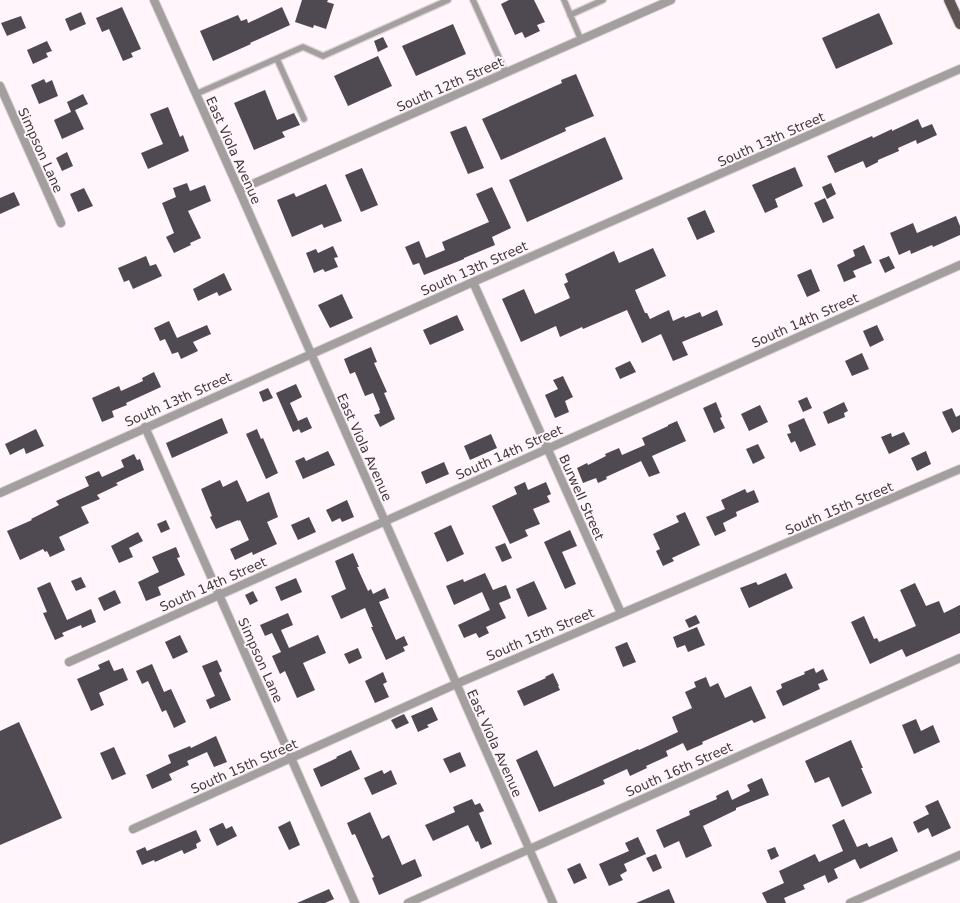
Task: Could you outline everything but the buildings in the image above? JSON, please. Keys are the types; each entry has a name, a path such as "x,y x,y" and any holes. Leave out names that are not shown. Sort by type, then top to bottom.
{"main road":[{"path":"950,0 960,24"}],"street":[{"name":"East Viola Avenue","path":"154,0 553,903"},
{"name":"South 12th Street","path":"239,190 671,0"},
{"name":"South 13th Street","path":"0,493 311,353 960,69"},
{"name":"Simpson Lane","path":"0,86 61,223"},
{"name":"South 14th Street","path":"69,662 960,265"},
{"name":"Burwell Street","path":"473,282 621,613"},
{"name":"Simpson Lane","path":"145,427 218,595 356,903"},
{"name":"South 15th Street","path":"133,829 456,684 960,469"},
{"name":"South 16th Street","path":"408,903 960,658"},
{"path":"850,903 960,855"}],"lane":[{"path":"196,94 303,48 323,56 448,0"},
{"path":"473,0 506,73"},
{"path":"564,0 581,40"},
{"path":"570,15 603,0"},
{"path":"277,59 304,119"}]}
